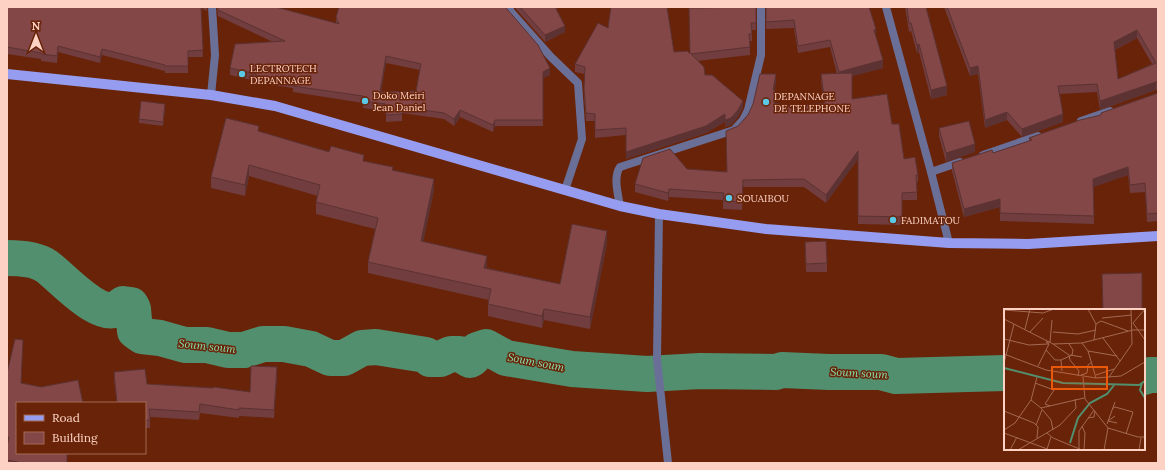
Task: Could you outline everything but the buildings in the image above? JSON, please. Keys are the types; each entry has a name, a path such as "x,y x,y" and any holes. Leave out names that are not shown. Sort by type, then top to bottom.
{"main road":[{"path":"7,74 211,95 276,106 620,206 658,214 766,228 949,242 1028,244 1158,236"}],"street":[{"path":"211,95 215,54 212,7"},
{"path":"509,7 511,12 551,56 578,82 582,139 565,190"},
{"path":"620,206 616,176 620,167 734,130 743,120 748,110 761,54 761,7"},
{"path":"886,7 949,242"},
{"path":"1072,124 1115,109"},
{"path":"931,172 1043,135"},
{"path":"658,214 657,358 668,463"}],"waterway":[{"name":"Soum soum","path":"7,258 28,259 46,266 81,296 101,308 111,310 119,308 123,304 131,305 133,309 135,331 142,336 160,338 185,345 207,345 228,350 244,350 263,344 284,344 311,349 330,358 344,358 362,348 376,347 426,355 430,359 440,359 451,354 460,354 470,360 473,358 477,350 486,347 506,358 572,369 647,374 700,371 776,372 782,370 881,372 896,376 1004,373"},
{"name":"Soum soum","path":"1145,377 1158,375"}],"place":[{"name":"LECTROTECH DEPANNAGE","path":"242,74"},
{"name":"Doko Meiri Jean Daniel","path":"365,101"},
{"name":"DEPANNAGE DE TELEPHONE","path":"766,102"},
{"name":"SOUAIBOU","path":"729,198"},
{"name":"FADIMATOU","path":"893,220"}]}
